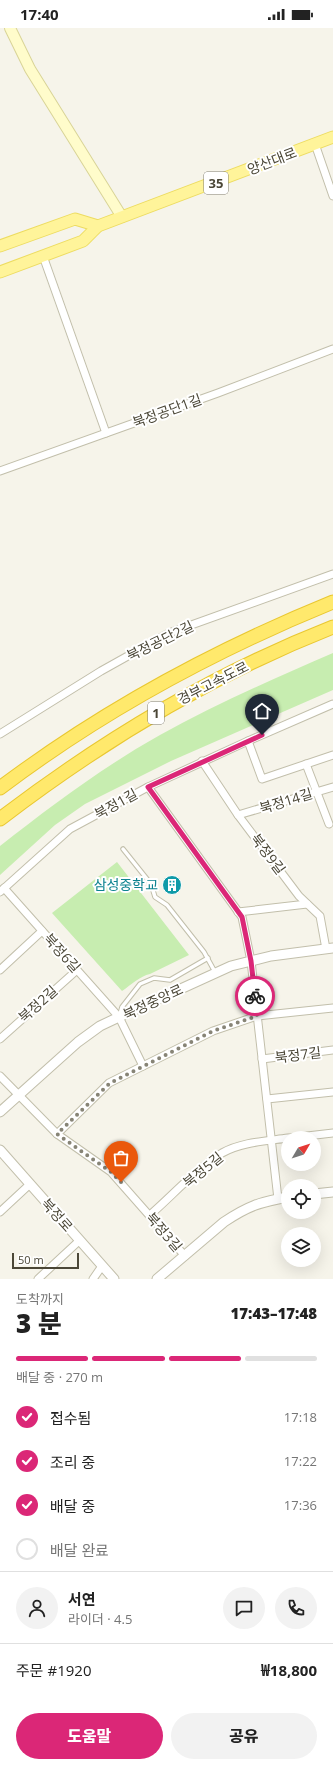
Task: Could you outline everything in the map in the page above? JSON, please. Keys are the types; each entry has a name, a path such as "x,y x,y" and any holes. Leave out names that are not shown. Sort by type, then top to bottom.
{"highway":[{"name":"경부고속도로","path":"0,788 67,740 143,693 204,660 333,602"},
{"name":"경부고속도로","path":"0,819 74,765 148,717 187,695 237,670 330,629"}],"main road":[{"path":"10,28 30,69 122,217"},
{"name":"양산대로","path":"0,272 83,241 98,226 333,137"},
{"path":"0,246 75,219 98,226"}],"street":[{"path":"315,144 333,196"},
{"path":"43,256 106,433"},
{"name":"북정공단1길","path":"0,471 218,393 333,349"},
{"name":"북정공단2길","path":"0,734 101,671 169,633 333,574"},
{"name":"북정1길","path":"2,890 70,829 148,787 202,761 333,704"},
{"path":"248,741 262,779 333,755"},
{"name":"북정9길","path":"202,761 238,815 307,904 320,916 330,949"},
{"path":"306,764 329,824"},
{"name":"북정7길","path":"148,787 242,917 251,961 278,1199"},
{"name":"북정14길","path":"238,815 333,787"},
{"name":"북정6길","path":"2,890 42,931 119,1017 143,1066"},
{"path":"238,912 307,904"},
{"path":"0,970 42,931"},
{"name":"북정중앙로","path":"0,1112 78,1042 100,1026 231,966 271,956 330,949"},
{"name":"북정2길","path":"0,1039 77,970"},
{"path":"57,1134 110,1083 213,1031 257,1016 333,1008"},
{"name":"북정7길","path":"262,1059 333,1050"},
{"path":"0,1076 18,1096"},
{"path":"267,1099 333,1092"},
{"name":"북정3길","path":"18,1096 57,1134 111,1172 185,1256"},
{"name":"북정5길","path":"321,1134 333,1133"},
{"name":"북정5길","path":"150,1216 196,1173 223,1152 257,1141 281,1139"},
{"name":"북정로","path":"0,1150 29,1185 114,1279"},
{"path":"0,1212 29,1185"},
{"path":"321,1193 333,1192"},
{"path":"158,1279 224,1222 236,1214 247,1207 281,1198"},
{"path":"38,1279 80,1240"},
{"path":"93,1279 102,1266"}],"lane":[{"path":"123,848 151,884 155,897 167,905 208,958 216,972"},
{"path":"119,1017 122,1007 140,984 154,978 170,980 208,958"}],"green space":[{"path":"333,653 333,690 171,761 85,804 55,825 0,875 0,846 58,802 118,760 160,735 224,702"},
{"path":"117,862 189,955 143,977 122,991 52,913"}],"way so far":[{"path":"121,1182 111,1172 57,1134 110,1083 213,1031 257,1016 255,996"}],"place":[{"name":"삼성중학교","path":"172,885"}],"route":[{"path":"255,996 251,961 242,917 148,787 202,761 262,735"}]}
